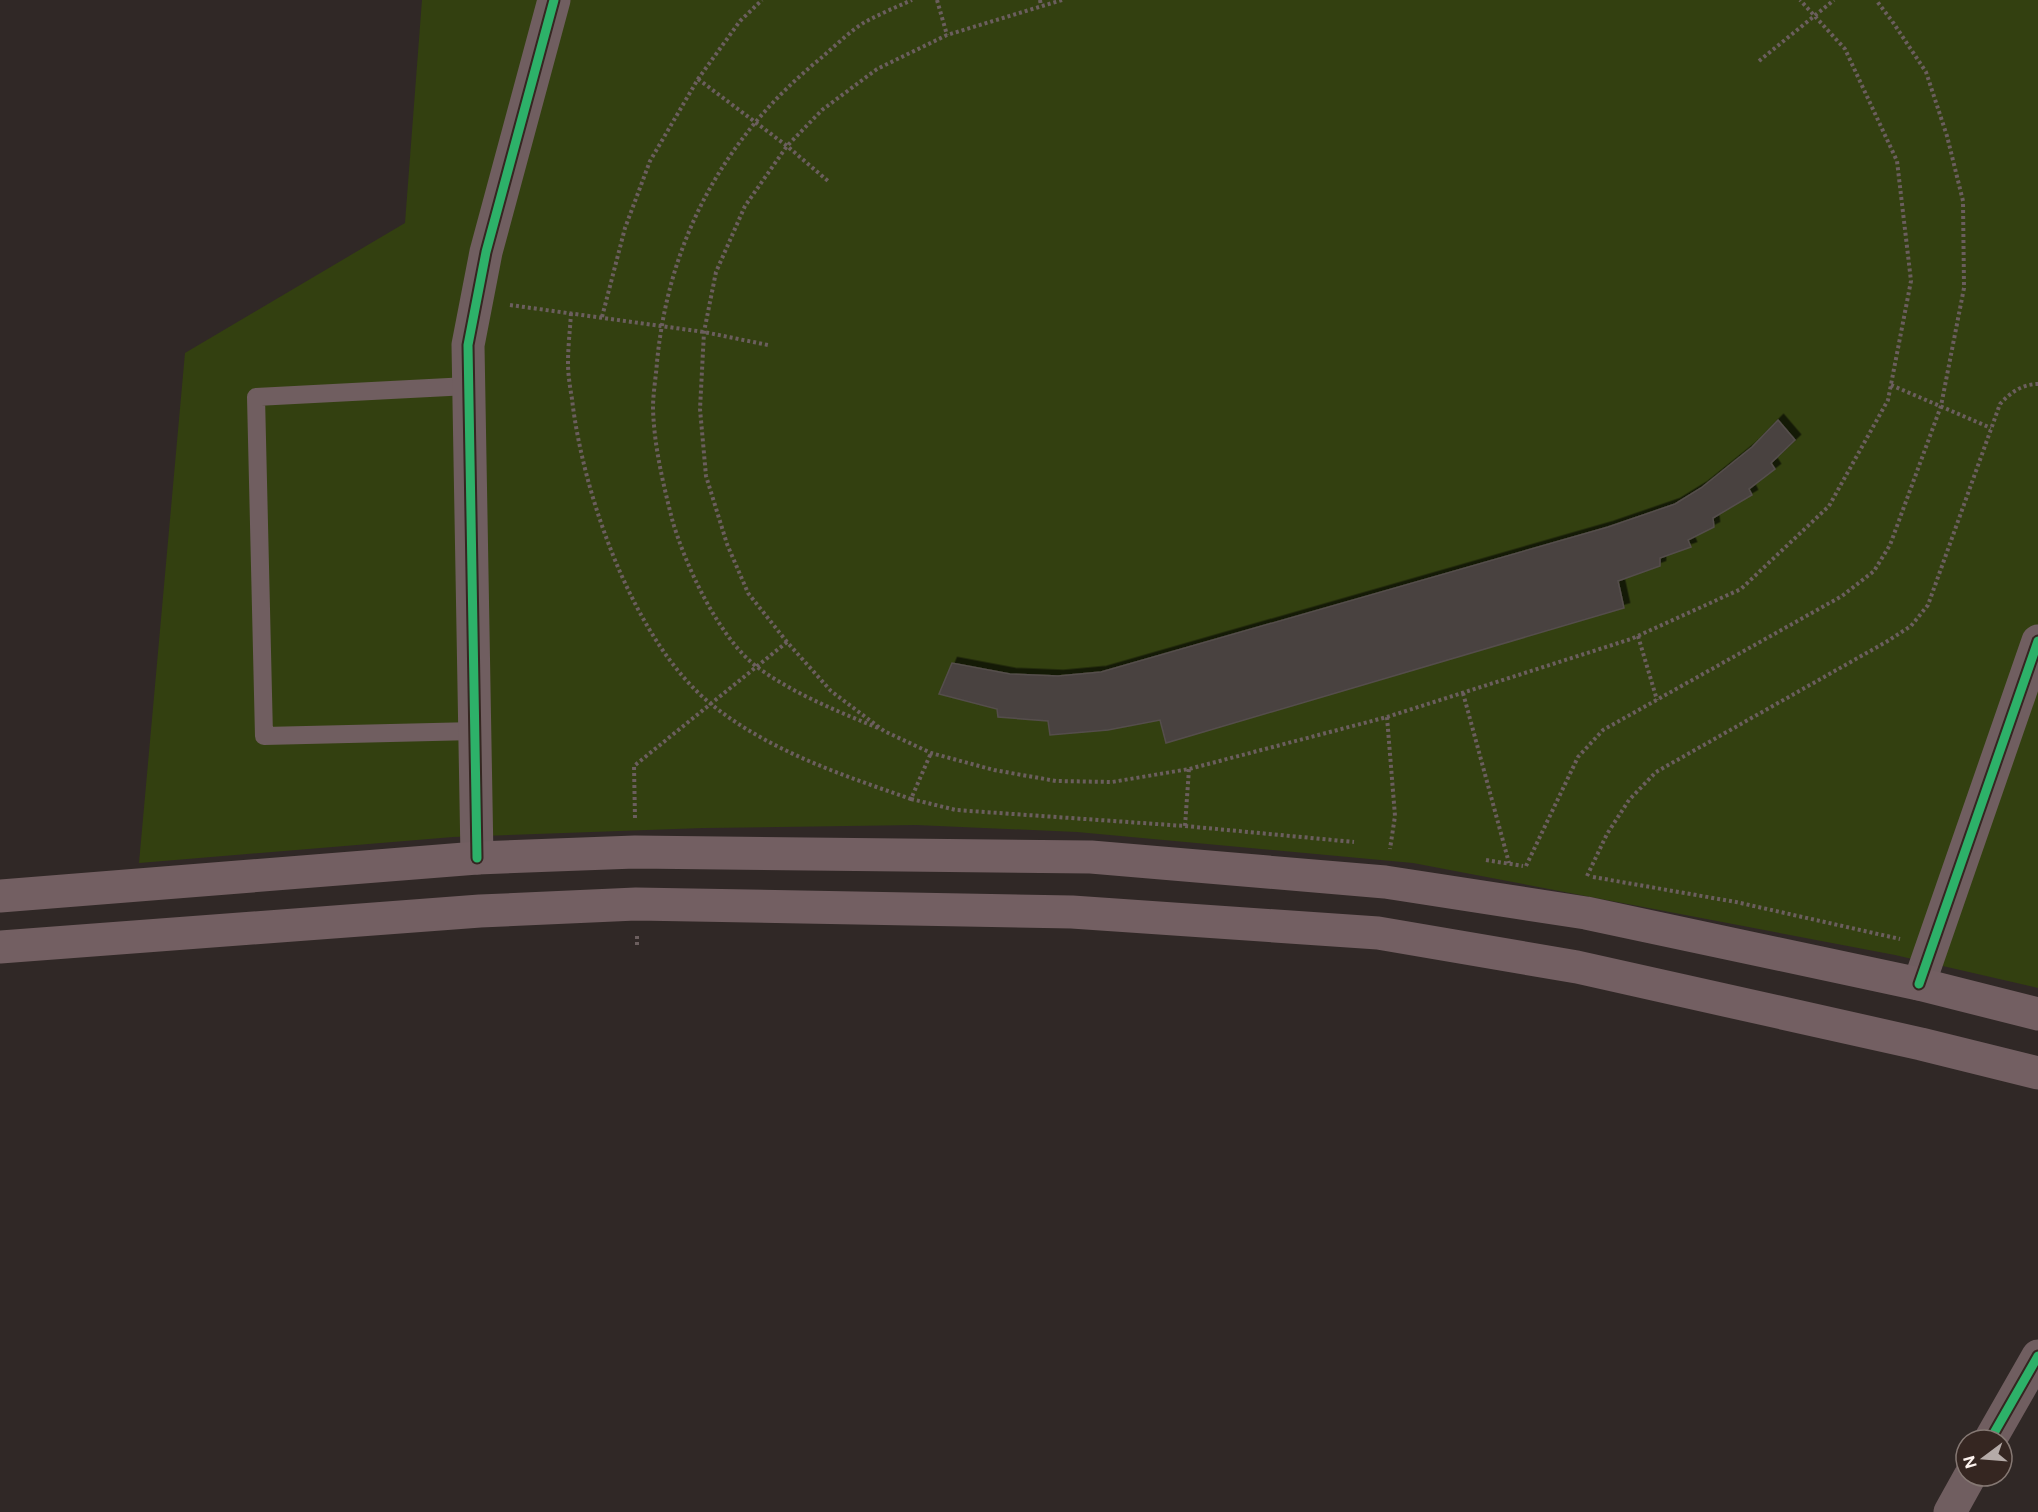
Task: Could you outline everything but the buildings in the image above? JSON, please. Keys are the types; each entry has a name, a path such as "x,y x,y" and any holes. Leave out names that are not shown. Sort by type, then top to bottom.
{"main road":[{"path":"0,896 477,858 635,852 1091,857 1385,882 1586,913 1919,984 2038,1014"},
{"path":"0,946 480,911 636,904 1072,912 1378,933 1577,967 1921,1044 2038,1073"}],"street":[{"path":"477,858 468,345 486,252 554,0"},
{"path":"1919,984 2038,641"},
{"path":"1997,1428 2038,1356"},
{"path":"1950,1512 1963,1488"}],"lane":[{"path":"468,386 256,397 264,736 475,731"}],"path":[{"path":"602,317 625,228 650,161 698,79 740,21 762,0"},
{"path":"912,0 864,23 799,76 756,122 723,166 696,214 673,273 661,326 653,408 661,478 680,547 714,615 732,640 756,666 817,703 932,753 994,770 1056,781 1112,782 1189,769 1387,717 1638,636 1741,589 1829,506 1888,400 1911,281 1897,161 1845,49 1800,0"},
{"path":"937,0 947,34"},
{"path":"1040,0 1041,6"},
{"path":"884,731 831,691 787,642 748,592 727,544 706,476 700,409 704,332 716,273 745,206 787,146 822,110 877,69 947,34 1062,0"},
{"path":"1759,61 1833,0"},
{"path":"1526,866 1578,757 1603,730 1842,596 1874,571 1890,545 1941,406 1964,288 1963,201 1947,136 1926,72 1876,0"},
{"path":"698,79 787,146 828,181"},
{"path":"477,300 704,332 768,345"},
{"path":"571,313 568,365 575,431 597,515 628,592 672,665 710,704 760,737 820,767 911,800 932,753"},
{"path":"1587,876 1607,834 1629,800 1656,772 1911,626 1928,605 2000,404 2012,392 2038,384"},
{"path":"1891,385 1991,428"},
{"path":"1638,636 1657,700"},
{"path":"635,852 634,766 787,642"},
{"path":"1463,693 1509,863"},
{"path":"1385,882 1395,816 1387,717"},
{"path":"1185,826 1189,769"},
{"path":"636,904 637,948"}],"green space":[{"path":"422,0 2038,0 2038,988 1895,955 1413,863 1077,832 916,825 703,828 453,837 139,863 185,353 405,223"}],"cycle path":[{"path":"477,858 468,345 486,252 554,0"},
{"path":"1919,984 2038,641"},
{"path":"1997,1428 2038,1356"}]}
